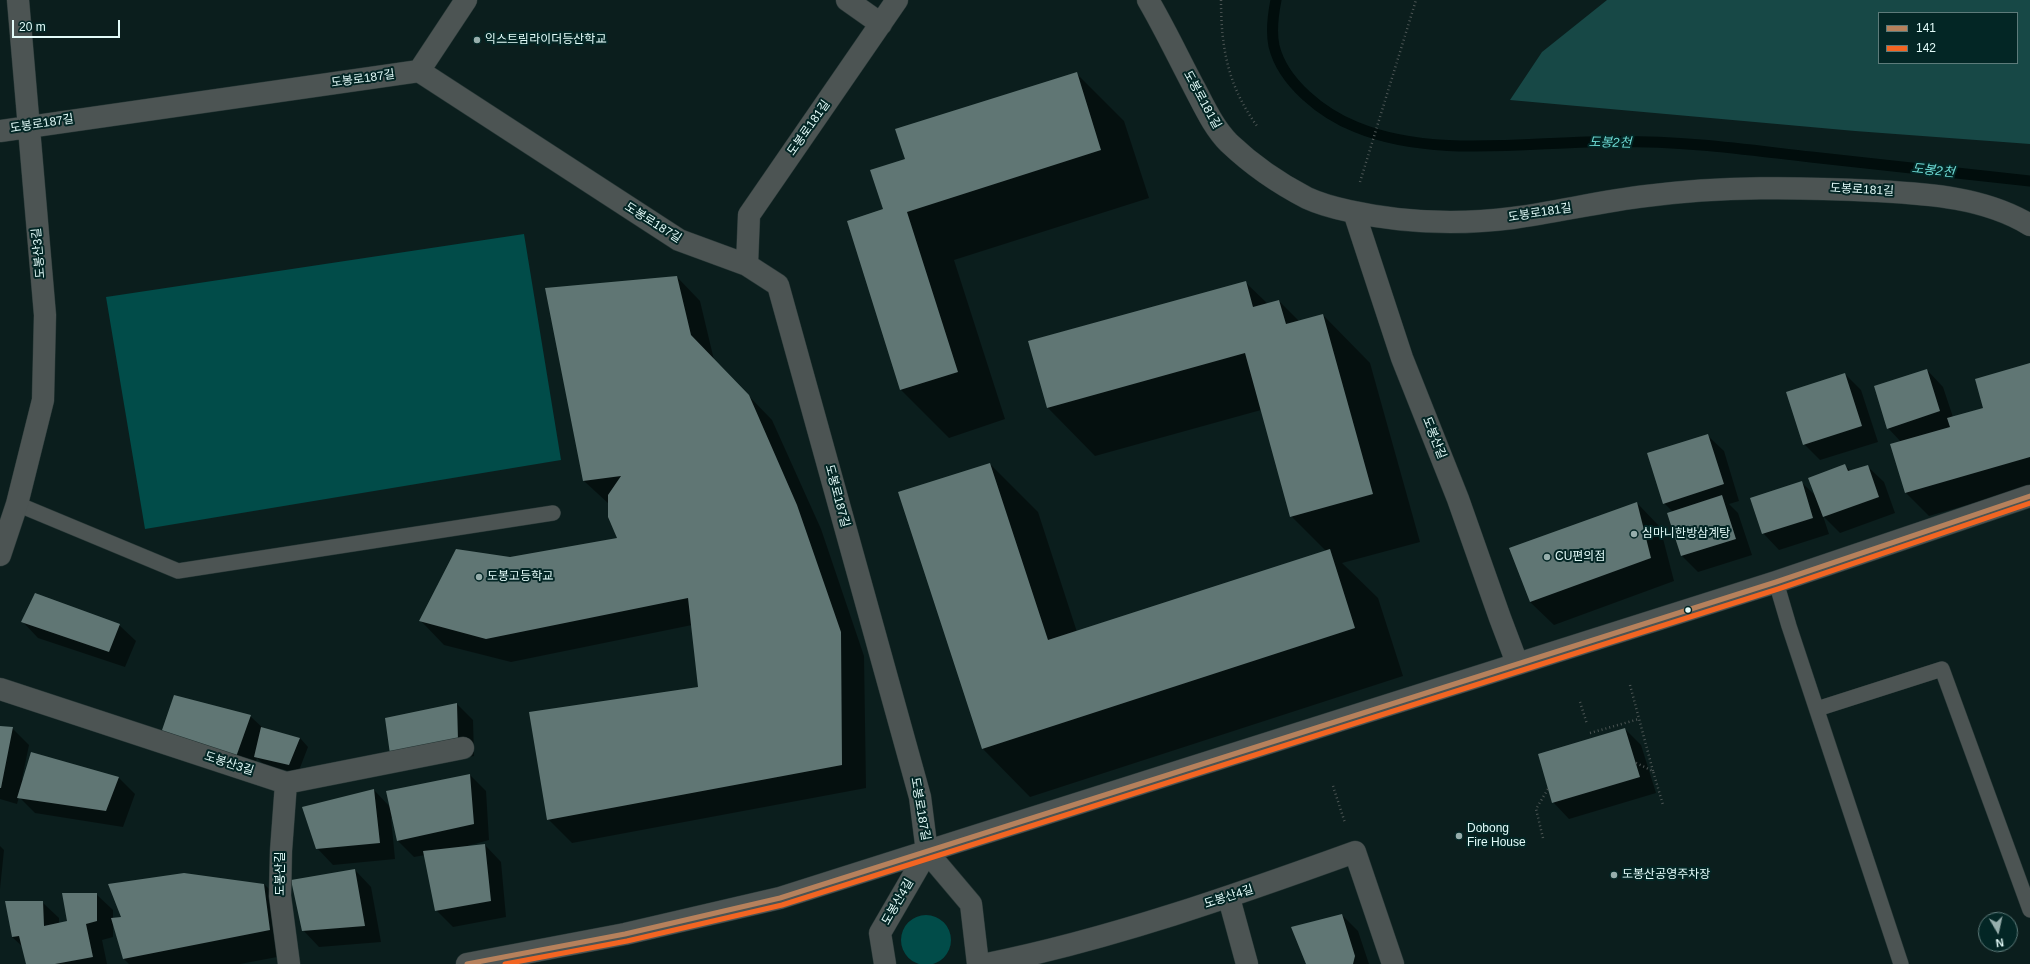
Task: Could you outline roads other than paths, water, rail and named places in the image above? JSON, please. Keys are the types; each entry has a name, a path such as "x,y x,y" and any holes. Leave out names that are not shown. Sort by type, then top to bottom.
{"street":[{"name":"도봉산3길","path":"0,555 8,505 43,400 45,315 18,0"},
{"path":"419,71 466,0"},
{"path":"847,0 881,24"},
{"name":"도봉로181길","path":"747,265 749,216 897,0"},
{"name":"도봉로181길","path":"1148,0 1164,9 1213,123 1228,142 1243,155 1308,198 1330,206 1387,219 1416,222 1477,220 1519,217 1645,196 1729,189 1799,187 1886,191 1980,202 2000,209 2030,225"},
{"name":"도봉로187길","path":"0,131 419,71 679,240 747,265 778,285 920,797 927,852"},
{"name":"도봉산길","path":"1354,212 1402,358 1458,499 1517,663"},
{"path":"467,964 625,934 780,898 1776,582 2030,496"},
{"name":"도봉산3길","path":"0,689 286,783 464,748"},
{"name":"도봉산길","path":"286,783 281,851 280,896 289,964"},
{"path":"927,852 971,904 978,964"},
{"name":"도봉산4길","path":"886,964 880,933 927,852"},
{"name":"도봉산4길","path":"987,964 1036,959 1229,898 1355,852 1393,964"},
{"path":"1229,898 1247,964"}],"lane":[{"path":"8,505 178,571 553,513"},
{"path":"1776,582 1901,964"},
{"path":"1817,709 1942,669 2030,910"}],"waterway":[{"name":"도봉2천","path":"1276,0 1273,23 1274,46 1279,60 1295,84 1306,96 1331,114 1356,127 1383,136 1411,142 1470,146 1601,142 1687,144 2030,181"}],"place":[{"name":"익스트림라이더등산학교","path":"477,40"},
{"name":"심마니한방삼계탕","path":"1634,534"},
{"name":"CU편의점","path":"1547,557"},
{"name":"도봉고등학교","path":"479,577"},
{"name":"Dobong Fire House","path":"1459,836"},
{"name":"도봉산공영주차장","path":"1614,875"}]}
